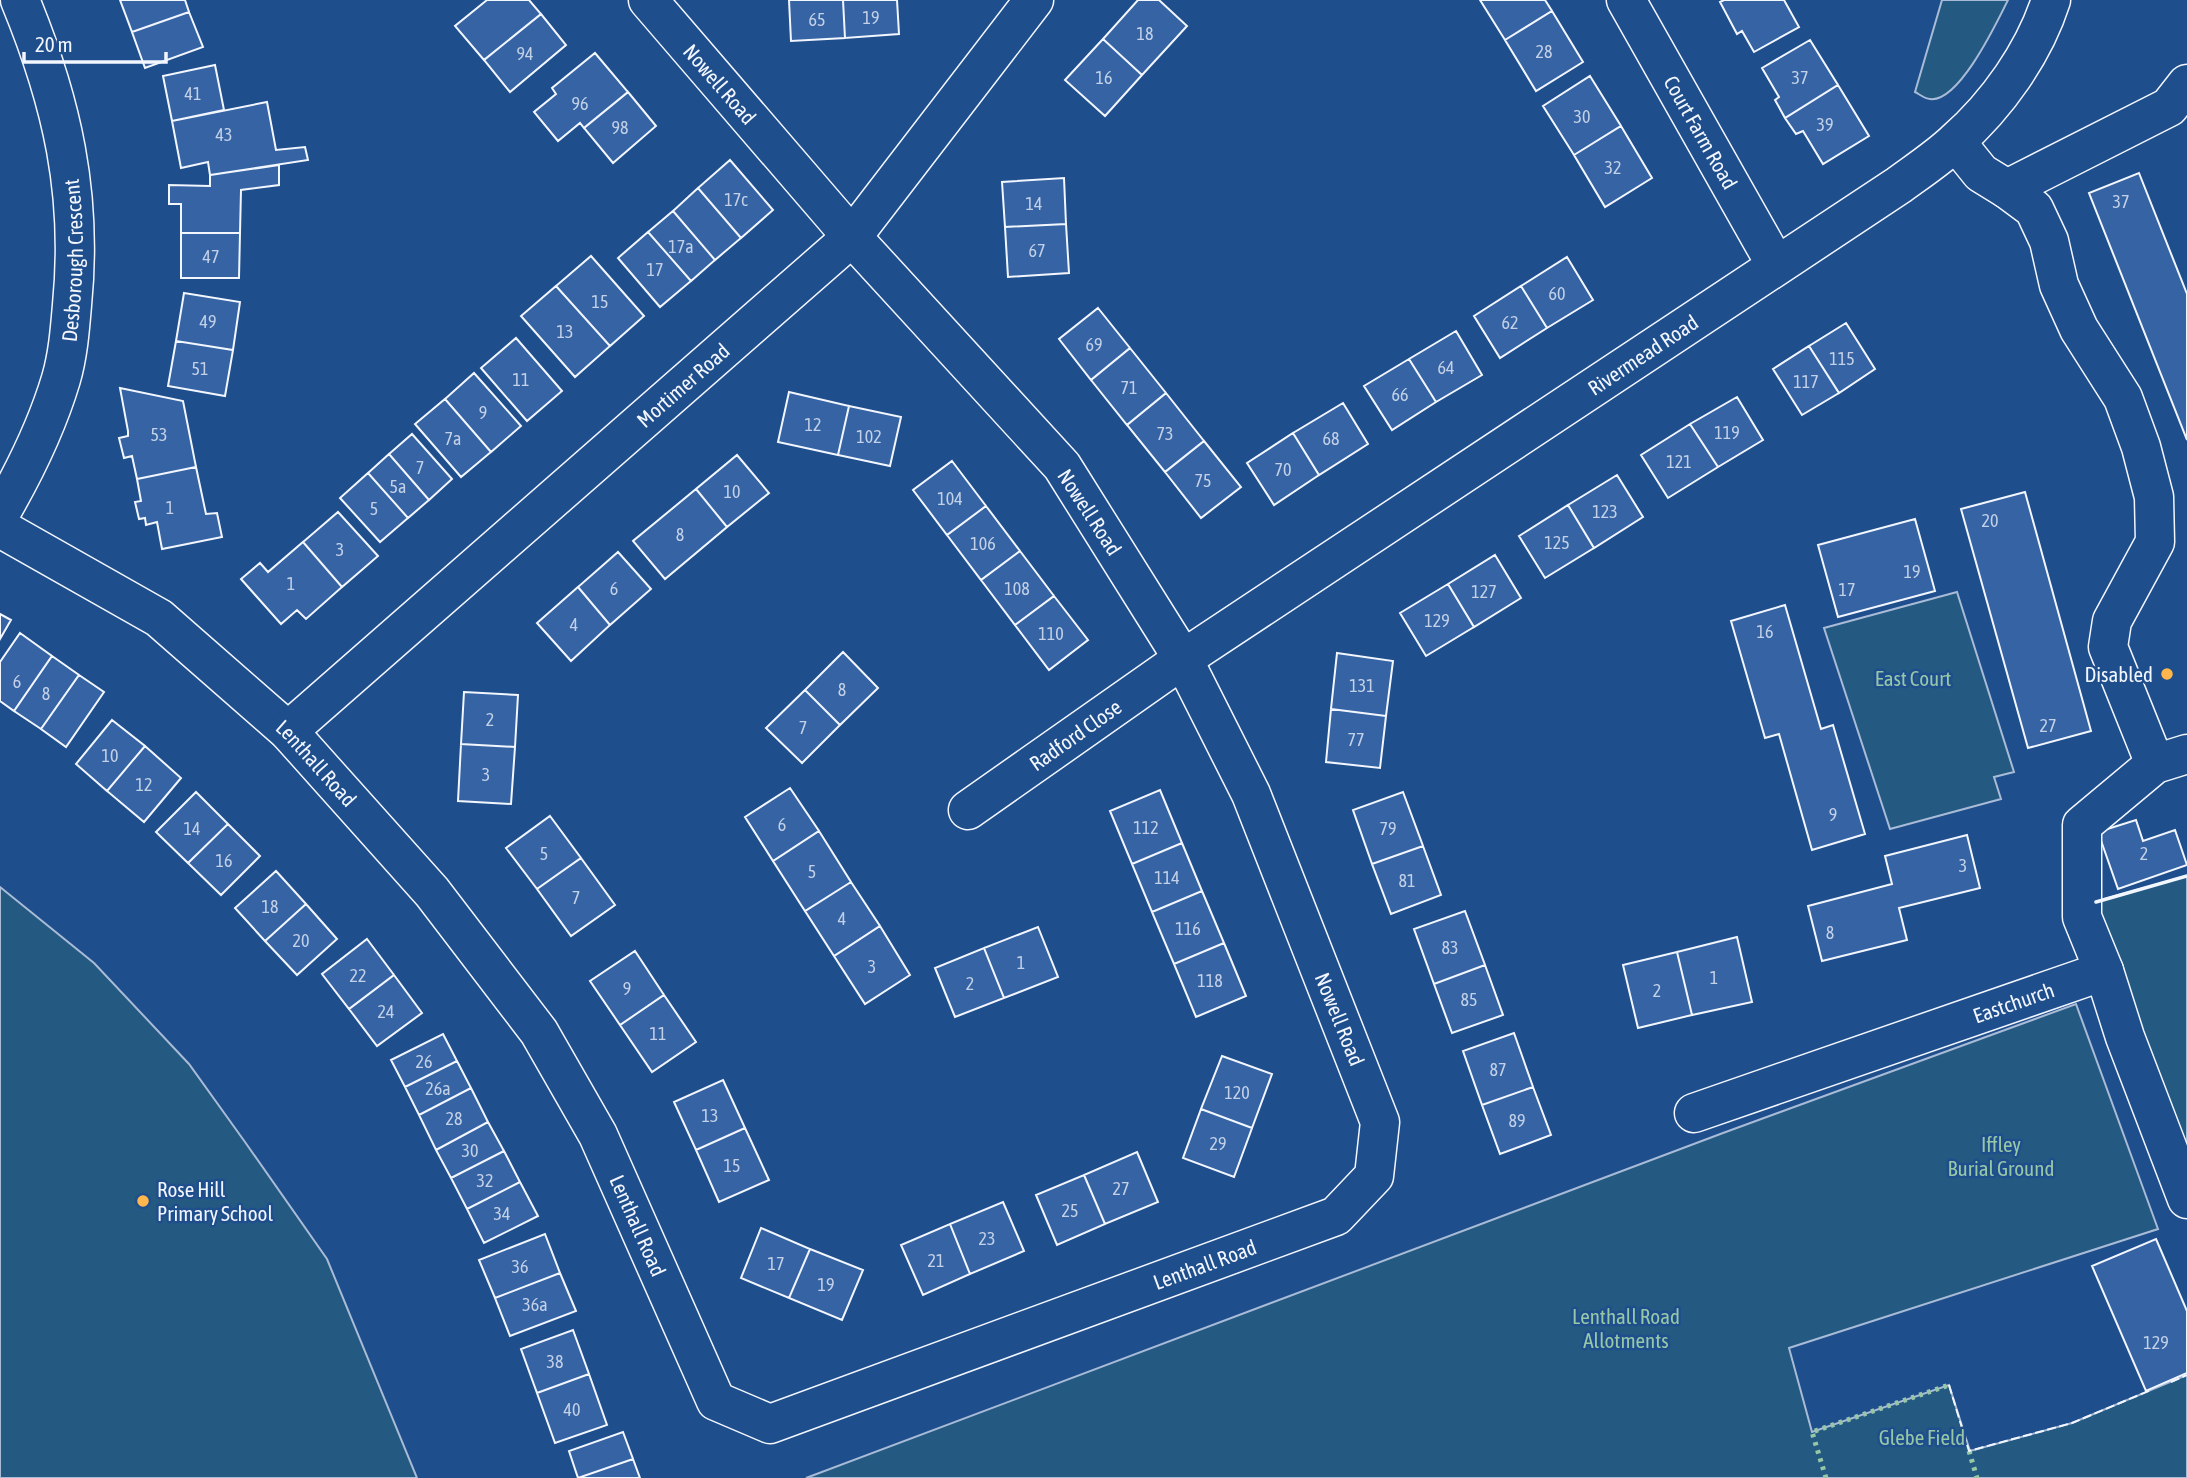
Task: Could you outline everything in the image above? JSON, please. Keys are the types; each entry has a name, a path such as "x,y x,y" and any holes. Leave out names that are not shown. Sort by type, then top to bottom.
{"street":[{"name":"Desborough Crescent","path":"0,514 22,477 43,430 62,376 75,275 75,225 63,128 43,55 20,0"},
{"name":"Nowell Road","path":"648,0 852,237 1062,466 1183,659 1251,794 1380,1122"},
{"name":"Mortimer Road","path":"288,731 852,237 1034,0"},
{"name":"Court Farm Road","path":"1626,0 1776,265"},
{"name":"Rivermead Road","path":"1183,659 1899,186 1956,142 1997,98 2030,49 2051,0"},
{"path":"2007,189 2169,107 2187,84"},
{"path":"1956,142 1981,173 2034,209 2049,241 2059,285 2079,329 2123,398 2141,447 2154,496 2171,536 2112,621 2108,647 2171,759 2082,825 2082,917 2187,1199"},
{"name":"Lenthall Road","path":"0,528 159,618 288,731 432,892 539,1032 598,1135 716,1401 770,1424 1336,1216 1374,1175 1380,1122"},
{"name":"Radford Close","path":"968,810 1183,659"},
{"name":"Eastchurch","path":"1694,1113 2104,971"}],"green space":[{"path":"1942,0 2008,0 1965,75 1941,97 1928,99 1915,92"},
{"name":"East Court","path":"1957,592 2014,772 1994,777 2001,799 1890,829 1824,628"},
{"path":"2187,876 2187,1155 2090,903"},
{"name":"Rose Hill Primary School","path":"0,887 94,963 189,1064 245,1142 327,1259 417,1478 0,1478"},
{"name":"Lenthall Road Allotments","path":"2076,1004 2158,1229 1789,1348 1812,1432 1949,1385 1970,1451 2072,1423 2187,1375 2187,1478 806,1478 1723,1133"}],"building":[{"path":"120,0 185,0 189,12 132,32"},
{"path":"487,0 529,0 541,14 484,60 455,26"},
{"path":"789,0 843,0 845,38 791,41"},
{"path":"843,0 897,0 899,34 845,38"},
{"path":"1138,0 1159,0 1187,26 1142,75 1103,39"},
{"path":"1480,0 1545,0 1552,11 1505,40"},
{"path":"1784,0 1799,27 1754,52 1742,31 1737,34 1720,2"},
{"path":"1552,11 1583,62 1536,91 1505,40"},
{"path":"189,12 203,47 145,68 132,32"},
{"path":"541,14 566,45 510,92 484,60"},
{"path":"1103,39 1142,75 1105,116 1065,80"},
{"path":"1810,40 1838,85 1785,118 1775,100 1779,97 1762,68"},
{"path":"595,53 628,92 584,128 580,123 558,141 534,112 556,94 552,88"},
{"path":"215,65 224,110 172,121 163,76"},
{"path":"1590,76 1621,126 1574,155 1543,106"},
{"path":"1838,85 1869,136 1823,164 1803,131 1796,134 1785,118"},
{"path":"628,92 656,126 613,163 584,128"},
{"path":"267,102 276,150 305,147 308,160 210,175 208,162 181,168 172,121"},
{"path":"1621,126 1652,178 1605,207 1574,155"},
{"path":"730,160 773,210 741,238 698,188"},
{"path":"279,165 279,185 241,190 240,233 181,233 181,204 169,204 169,185 210,186 210,175"},
{"path":"2139,173 2187,294 2187,440 2089,193"},
{"path":"1064,178 1066,224 1005,227 1002,182"},
{"path":"698,188 741,238 715,260 673,211"},
{"path":"673,211 715,260 691,281 648,232"},
{"path":"1066,224 1069,273 1008,277 1005,227"},
{"path":"648,232 691,281 660,307 618,258"},
{"path":"181,233 240,233 239,278 181,278"},
{"path":"591,256 644,316 610,346 556,286"},
{"path":"1567,257 1593,300 1547,328 1521,286"},
{"path":"556,286 610,346 575,377 521,316"},
{"path":"1521,286 1547,328 1500,358 1474,316"},
{"path":"184,293 240,302 233,350 176,341"},
{"path":"1098,308 1130,348 1091,380 1059,339"},
{"path":"1846,323 1875,369 1839,393 1809,346"},
{"path":"1456,331 1482,375 1436,402 1409,359"},
{"path":"516,338 562,391 527,421 481,368"},
{"path":"176,341 233,350 225,396 168,386"},
{"path":"1809,346 1839,393 1802,415 1773,369"},
{"path":"1130,348 1166,393 1127,425 1091,380"},
{"path":"1409,359 1436,402 1392,430 1364,386"},
{"path":"474,373 521,426 491,452 445,399"},
{"path":"120,388 183,401 196,467 137,479 132,456 124,458 119,438 128,436"},
{"path":"789,392 849,406 838,455 778,442"},
{"path":"1166,393 1204,441 1165,472 1127,425"},
{"path":"1737,397 1763,440 1718,467 1690,424"},
{"path":"445,399 491,452 461,477 415,424"},
{"path":"1343,403 1368,444 1319,475 1293,433"},
{"path":"849,406 901,417 890,466 838,455"},
{"path":"1690,424 1718,467 1668,498 1641,455"},
{"path":"1293,433 1319,475 1274,505 1247,463"},
{"path":"412,434 452,479 429,500 389,454"},
{"path":"1204,441 1241,487 1201,518 1165,472"},
{"path":"389,454 429,500 408,518 368,473"},
{"path":"737,455 769,493 727,527 696,489"},
{"path":"952,461 986,506 947,535 913,490"},
{"path":"196,467 206,514 217,513 222,537 162,549 157,522 146,525 145,518 139,519 135,502 141,501 137,479"},
{"path":"368,473 408,518 380,542 340,498"},
{"path":"1617,475 1643,517 1594,548 1568,505"},
{"path":"696,489 727,527 665,579 633,541"},
{"path":"2025,492 2091,731 2028,748 1961,509"},
{"path":"1568,505 1594,548 1545,578 1519,536"},
{"path":"986,506 1020,551 981,580 947,535"},
{"path":"338,512 378,556 342,587 303,542"},
{"path":"1915,519 1935,591 1838,617 1818,545"},
{"path":"303,542 342,587 306,619 297,610 281,624 241,579 260,563 268,572"},
{"path":"1020,551 1054,596 1015,625 981,580"},
{"path":"618,552 651,589 610,625 578,587"},
{"path":"1495,555 1521,598 1474,627 1448,584"},
{"path":"1448,584 1474,627 1426,656 1400,613"},
{"path":"578,587 610,625 571,661 537,623"},
{"path":"1054,596 1088,640 1049,670 1015,625"},
{"path":"1785,605 1821,729 1833,725 1865,834 1812,850 1779,734 1765,738 1731,621"},
{"path":"0,614 11,620 0,639"},
{"path":"20,633 52,656 14,711 0,701 0,662"},
{"path":"843,652 878,688 840,725 805,690"},
{"path":"1337,653 1393,661 1386,716 1331,709"},
{"path":"52,656 79,675 41,729 14,711"},
{"path":"79,675 104,692 66,747 41,729"},
{"path":"805,690 840,725 802,763 766,728"},
{"path":"464,692 518,695 515,747 461,744"},
{"path":"1331,709 1386,716 1380,768 1326,762"},
{"path":"112,720 145,746 107,791 76,764"},
{"path":"461,744 515,747 511,804 458,801"},
{"path":"145,746 181,778 144,822 107,791"},
{"path":"790,788 819,831 773,861 745,817"},
{"path":"1160,790 1182,843 1132,864 1110,811"},
{"path":"196,792 228,824 188,863 156,832"},
{"path":"1403,792 1423,846 1372,864 1353,810"},
{"path":"550,816 581,858 537,889 506,848"},
{"path":"2136,820 2143,841 2175,830 2187,865 2118,889 2098,832"},
{"path":"228,824 260,856 221,895 188,863"},
{"path":"819,831 851,882 805,911 773,861"},
{"path":"1967,835 1980,888 1899,908 1907,940 1822,961 1808,906 1892,884 1885,856"},
{"path":"1182,843 1202,891 1152,912 1132,864"},
{"path":"1423,846 1441,895 1391,914 1372,864"},
{"path":"581,858 615,905 571,936 537,889"},
{"path":"276,871 306,904 265,941 235,908"},
{"path":"851,882 880,926 834,956 805,911"},
{"path":"1202,891 1224,943 1174,964 1152,912"},
{"path":"306,904 337,939 297,975 265,941"},
{"path":"1465,911 1485,965 1434,984 1414,929"},
{"path":"880,926 910,975 865,1004 834,956"},
{"path":"1038,927 1058,977 1004,998 984,948"},
{"path":"1737,937 1752,1002 1692,1015 1677,952"},
{"path":"367,939 394,975 349,1009 322,974"},
{"path":"1224,943 1246,996 1196,1017 1174,964"},
{"path":"984,948 1004,998 955,1017 935,968"},
{"path":"635,951 664,995 620,1025 590,981"},
{"path":"1677,952 1692,1015 1638,1028 1623,965"},
{"path":"1485,965 1503,1015 1452,1033 1434,984"},
{"path":"394,975 422,1013 377,1046 349,1009"},
{"path":"664,995 696,1042 652,1072 620,1025"},
{"path":"1514,1033 1533,1087 1482,1105 1463,1051"},
{"path":"443,1034 457,1061 405,1087 391,1060"},
{"path":"1222,1056 1272,1074 1252,1128 1201,1109"},
{"path":"457,1061 471,1088 419,1115 405,1087"},
{"path":"723,1080 745,1128 696,1150 674,1102"},
{"path":"1533,1087 1551,1135 1500,1154 1482,1105"},
{"path":"471,1088 488,1122 436,1150 419,1115"},
{"path":"1201,1109 1252,1128 1234,1177 1183,1158"},
{"path":"488,1122 504,1151 451,1178 436,1150"},
{"path":"745,1128 769,1180 719,1202 696,1150"},
{"path":"504,1151 520,1182 467,1209 451,1178"},
{"path":"1137,1152 1158,1202 1105,1224 1084,1175"},
{"path":"1084,1175 1105,1224 1057,1245 1036,1195"},
{"path":"520,1182 538,1216 484,1243 467,1209"},
{"path":"1003,1202 1024,1251 970,1274 950,1224"},
{"path":"950,1224 970,1274 923,1295 901,1245"},
{"path":"761,1228 810,1249 789,1298 741,1278"},
{"path":"545,1234 560,1273 495,1298 479,1260"},
{"path":"2156,1239 2187,1311 2187,1373 2146,1391 2092,1266"},
{"path":"810,1249 863,1270 842,1320 789,1298"},
{"path":"560,1273 576,1311 510,1336 495,1298"},
{"path":"573,1330 589,1374 537,1393 521,1349"},
{"path":"589,1374 607,1425 555,1443 537,1393"},
{"path":"623,1432 633,1459 578,1478 569,1451"},
{"path":"633,1459 640,1478 578,1478"}],"hedge":[{"path":"1826,1478 1812,1432 1949,1385"},
{"path":"1969,1451 1977,1478"}],"fence":[{"path":"2171,1382 2187,1375"},
{"path":"1949,1385 1969,1451 2072,1423 2151,1390"}],"wall":[{"path":"2096,902 2187,876"}],"place":[{"name":"Disabled","path":"2167,674"},
{"name":"Rose Hill Primary School","path":"143,1201"}],"park label":[{"name":"Iffley Burial Ground","path":"2001,1156"},
{"name":"Glebe Field","path":"1922,1437"}]}
